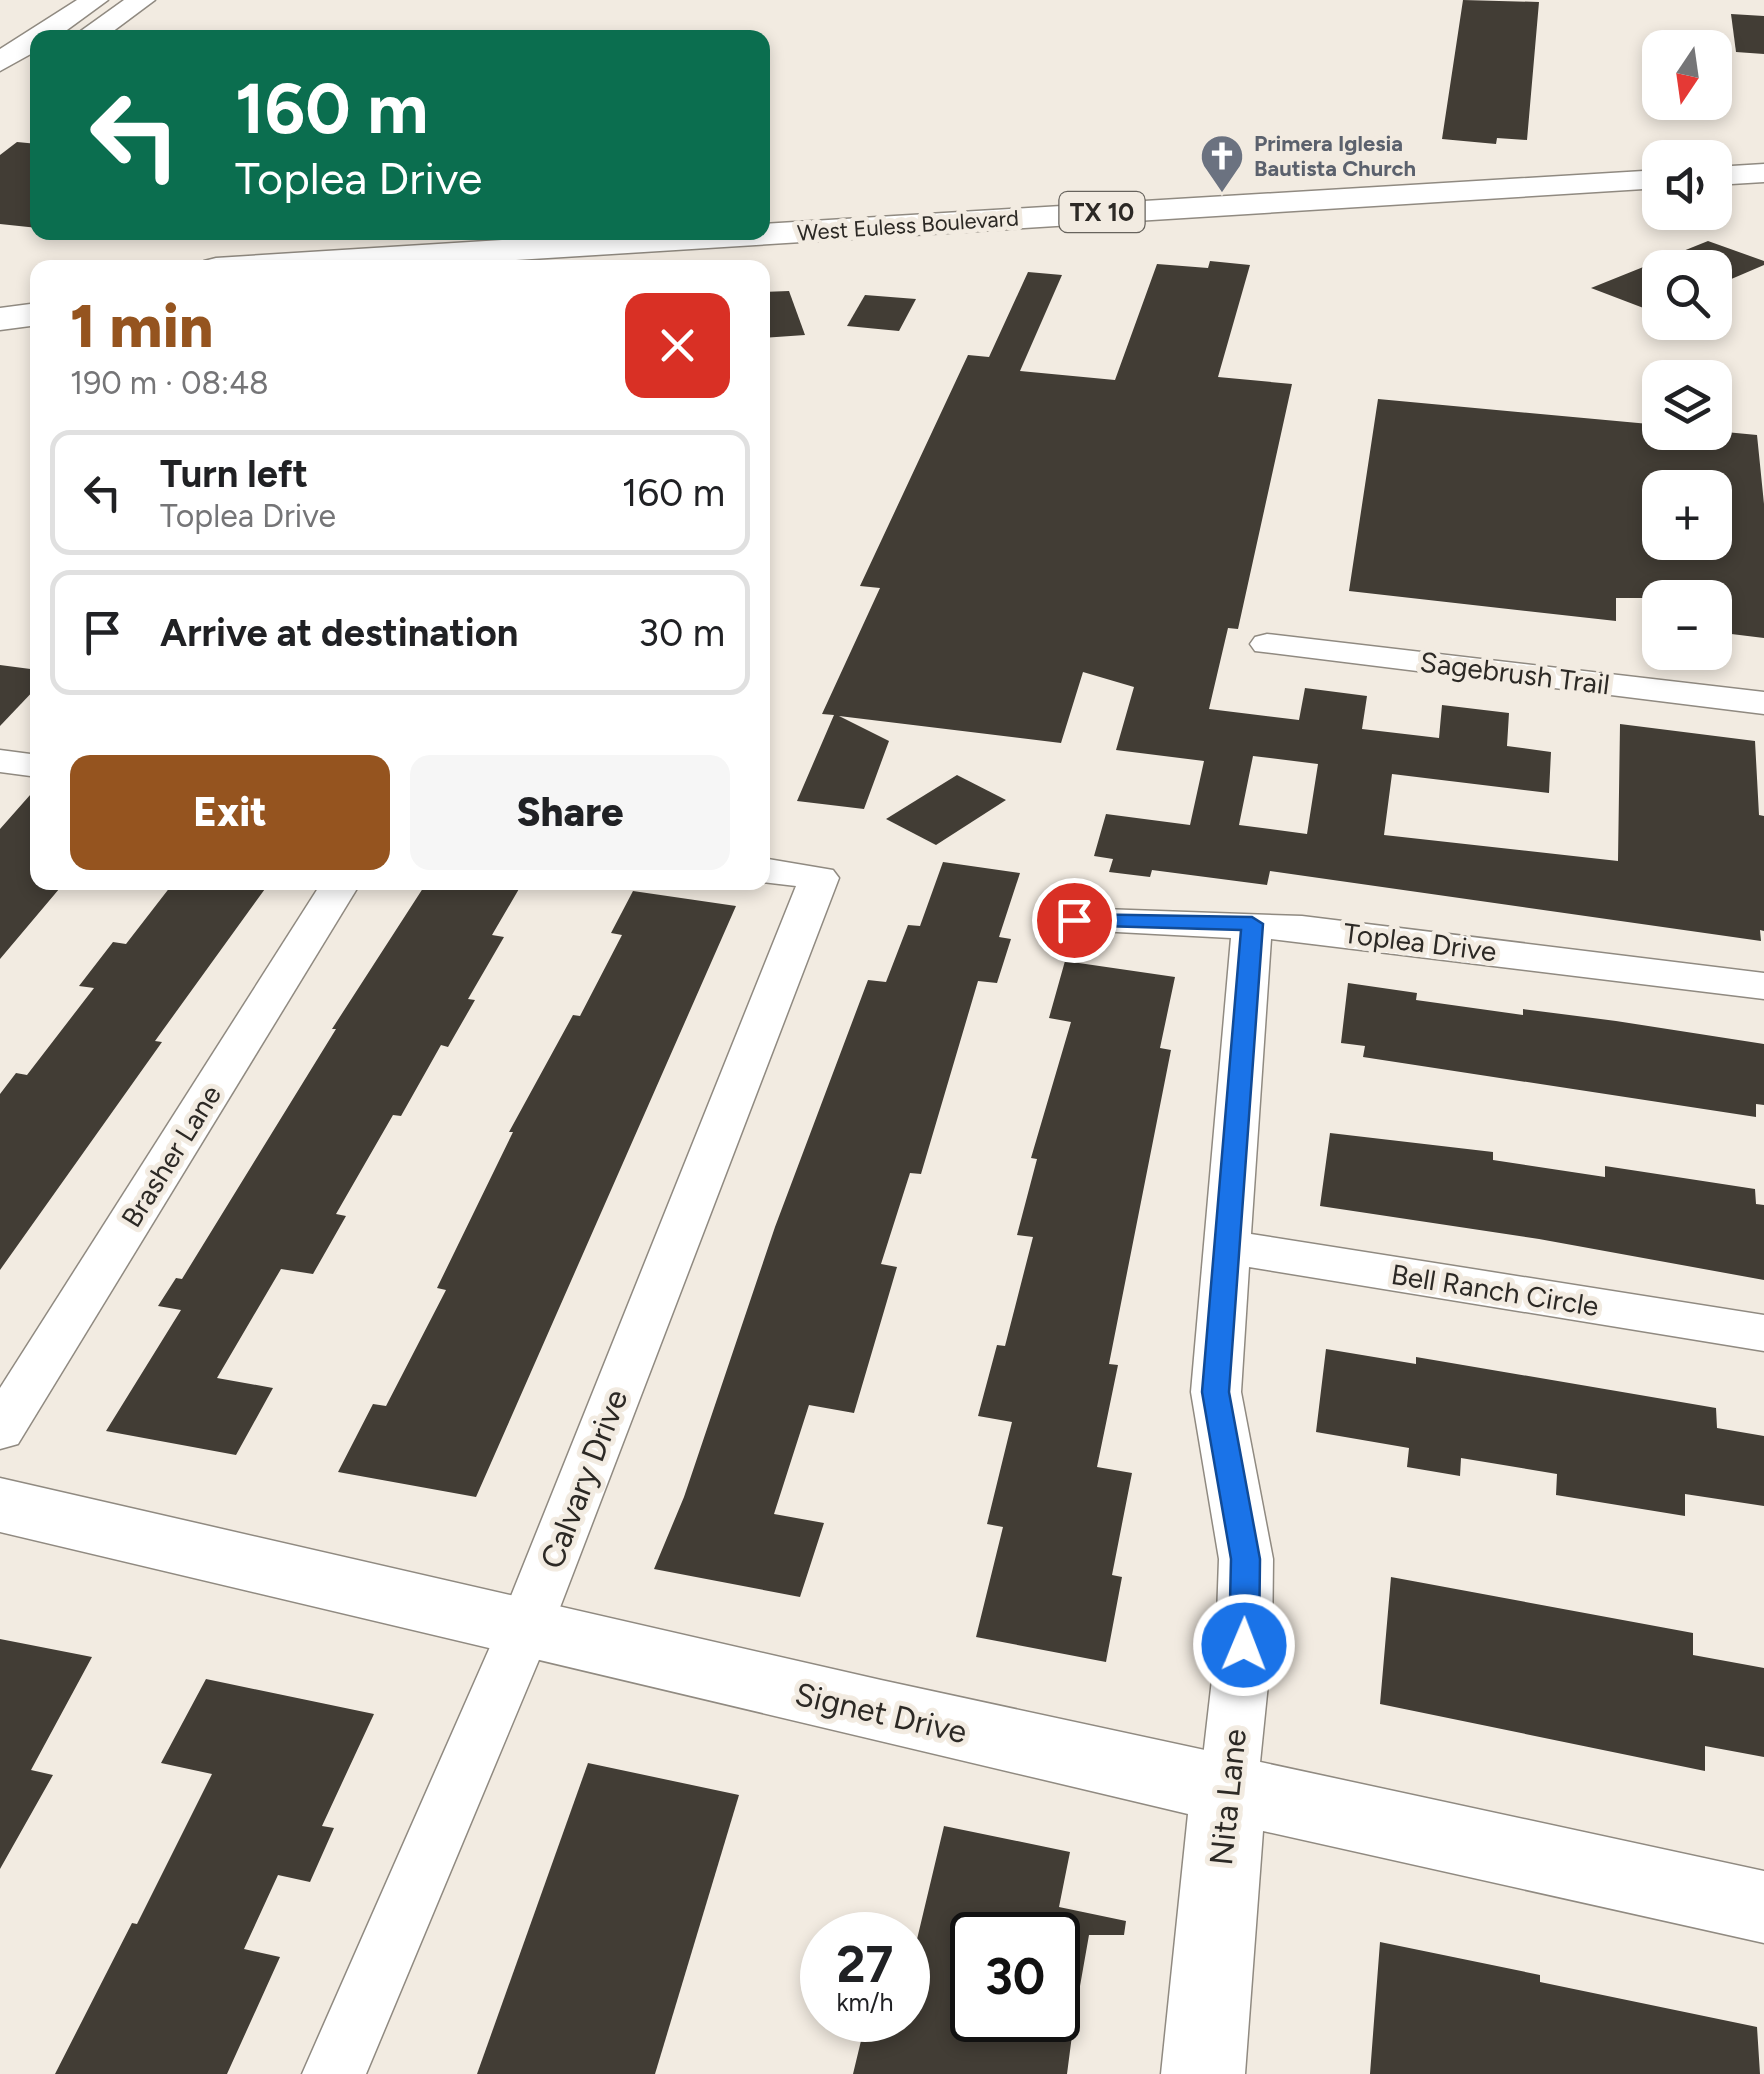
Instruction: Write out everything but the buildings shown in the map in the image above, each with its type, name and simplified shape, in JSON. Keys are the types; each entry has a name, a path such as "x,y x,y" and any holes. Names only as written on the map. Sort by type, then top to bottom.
{"main road":[{"path":"49,30 95,0"},
{"path":"97,30 142,0"},
{"path":"0,62 30,42"},
{"path":"0,94 30,74"},
{"path":"1732,175 1764,172"},
{"name":"West Euless Boulevard","path":"770,235 1642,180"},
{"path":"1732,192 1764,190"},
{"name":"West Euless Boulevard","path":"770,260 1642,197"},
{"name":"West Euless Boulevard","path":"374,260 685,240"},
{"path":"689,260 714,252 716,240"},
{"path":"0,318 30,315"},
{"name":"Signet Drive","path":"0,1505 524,1631 1228,1792 1764,1907"},
{"name":"Nita Lane","path":"1202,2074 1228,1792"}],"street":[{"name":"Sagebrush Trail","path":"1267,644 1764,703"},
{"path":"0,761 30,765"},
{"name":"Calvary Drive","path":"334,2074 524,1631 819,878 770,871"},
{"name":"Brasher Lane","path":"0,1430 337,890"},
{"name":"Toplea Drive","path":"1074,920 1252,924 1764,986"},
{"name":"Nita Lane","path":"1228,1792 1244,1645 1246,1559 1216,1392 1252,924"},
{"name":"Bell Ranch Circle","path":"1226,1247 1764,1333"}],"place":[{"name":"Primera Iglesia Bautista Church","path":"1222,194"}],"route":[{"path":"1074,920 1252,924 1216,1392 1246,1559 1244,1645"}]}
